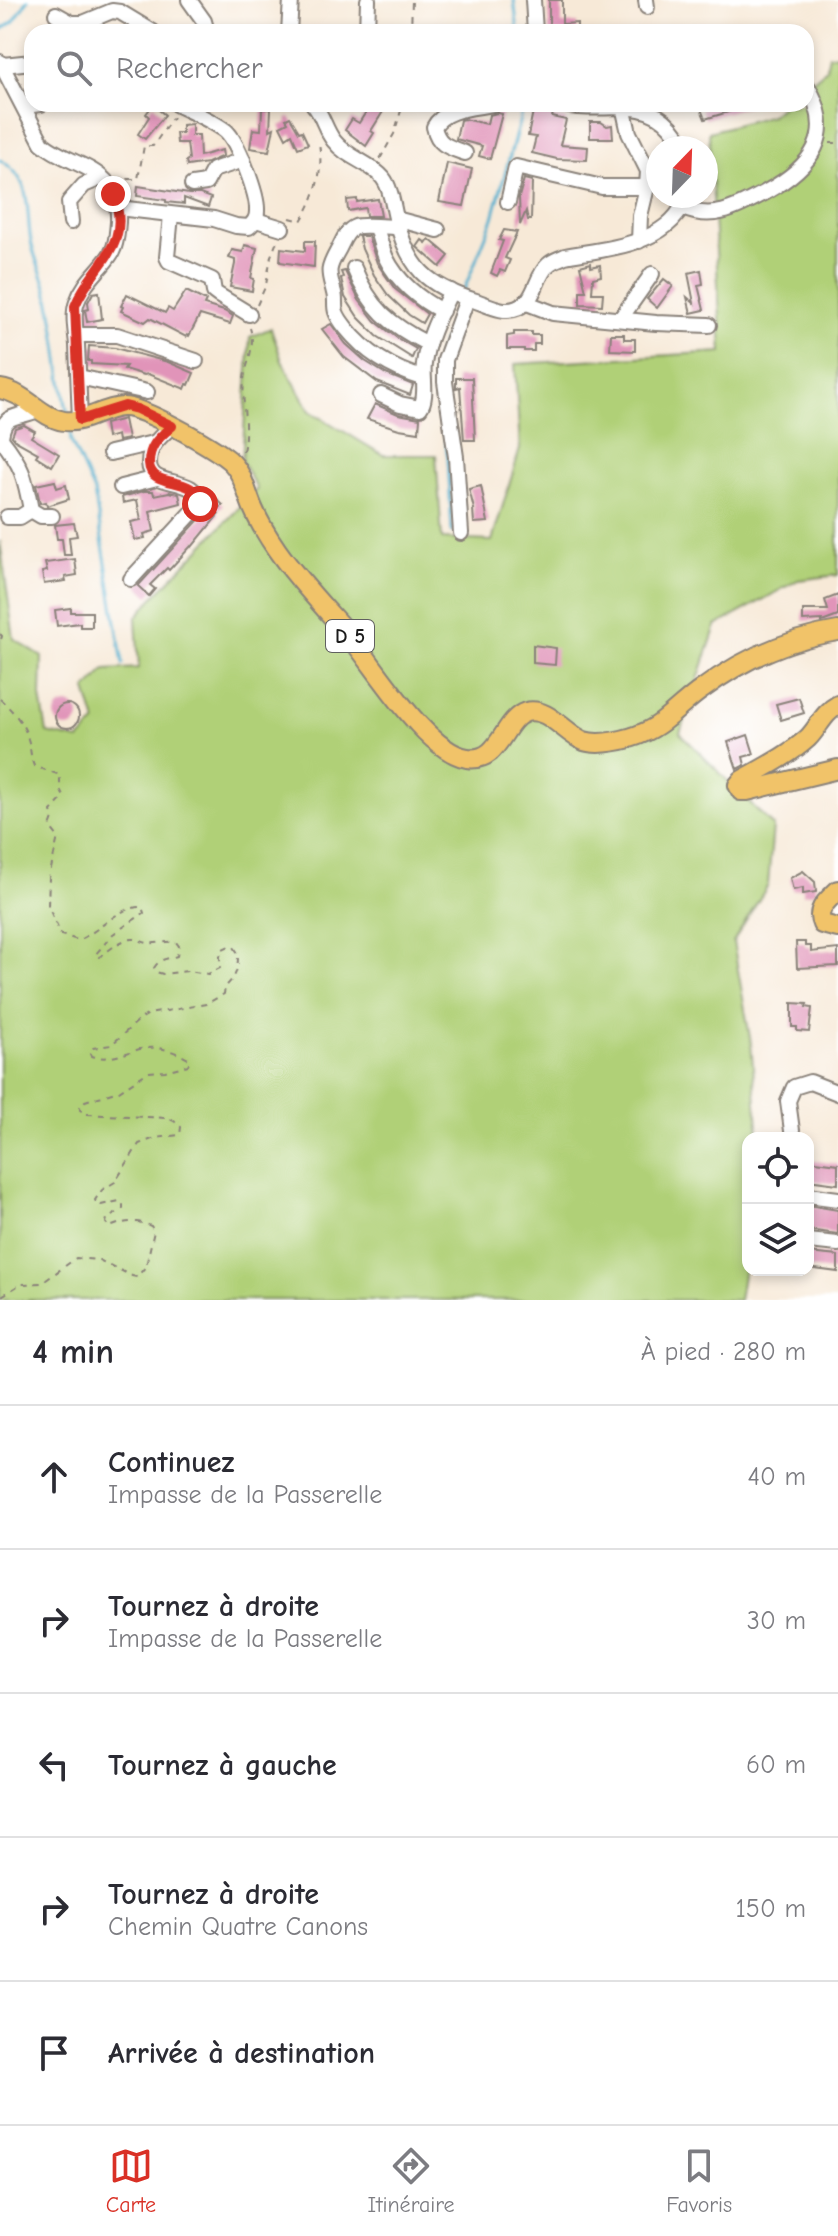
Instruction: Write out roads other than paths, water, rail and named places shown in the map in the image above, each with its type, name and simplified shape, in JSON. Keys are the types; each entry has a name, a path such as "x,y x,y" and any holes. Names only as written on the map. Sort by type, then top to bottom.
{"main road":[{"path":"0,389 24,397 52,418 68,422 125,406 172,426"},
{"name":"D 5","path":"172,426 227,458 237,468 254,512 277,550 312,595 349,635 418,724 445,748 468,758 482,757 490,752 518,717 531,712 547,716 572,735 600,744 642,734 732,669 786,644 838,631"},
{"path":"838,705 828,711 810,735 791,752 738,785 744,791 838,769"},
{"path":"838,890 819,911 818,917 822,924 838,928"}],"street":[{"path":"189,0 205,24"},
{"path":"290,24 291,0"},
{"path":"367,24 368,0"},
{"path":"533,0 534,24"},
{"path":"56,14 72,23 83,23 112,11 120,12 140,24"},
{"path":"94,24 98,16"},
{"path":"24,62 1,63 24,106"},
{"path":"691,208 697,214 708,215 735,208 793,176 806,165 823,136 824,124 814,96"},
{"path":"27,112 42,143 90,168 101,178 121,208 112,252 88,280 75,306 80,420"},
{"path":"121,208 214,219 236,226 249,227 256,220 258,209 235,142 225,130 191,112"},
{"path":"320,112 334,141 383,178 390,192 402,243 417,269 435,284 467,299 502,310 527,303 546,266 554,261 639,241 666,227 680,208"},
{"path":"458,112 438,118 434,127 436,137 443,146 465,153"},
{"path":"624,112 629,133 646,167"},
{"path":"650,112 667,123 678,136"},
{"path":"192,185 206,183 213,170 243,160"},
{"path":"508,202 516,167 602,187 646,187"},
{"path":"71,222 69,202 84,185 101,178"},
{"path":"639,241 640,216 646,191"},
{"path":"171,215 169,261 212,280 214,292 249,314"},
{"path":"256,220 285,222"},
{"path":"423,378 402,372 358,343 339,319 329,267 351,228 397,223 438,230"},
{"path":"376,227 386,260 404,283 425,303 442,311"},
{"path":"354,268 362,287 380,312 400,330 428,344"},
{"path":"621,318 652,274"},
{"path":"381,395 400,404 420,408 425,402 423,378 428,344 451,291"},
{"path":"461,533 445,360 467,299"},
{"path":"527,303 553,313 709,325"},
{"path":"77,335 117,335 196,361"},
{"path":"79,377 147,392"},
{"path":"39,409 5,421 1,439 17,459 26,479 31,510 41,516 52,516"},
{"path":"110,453 153,443 172,426"},
{"path":"131,579 200,504 194,490 157,478 150,470 153,443"},
{"path":"121,487 157,478"},
{"path":"7,517 20,517 31,510"},
{"path":"792,1132 788,1101 794,1087 810,1082 838,1093"},
{"path":"814,1196 838,1199"},
{"path":"814,1242 838,1244"}],"waterway":[{"path":"0,31 14,21 28,0"},
{"path":"514,0 517,24"},
{"path":"464,290 493,218 522,112"},
{"path":"0,160 18,176 26,196 31,241 51,309 68,415"},
{"path":"452,532 448,458 436,373 439,353 457,305"},
{"path":"70,428 71,441 94,492 123,664"}]}
